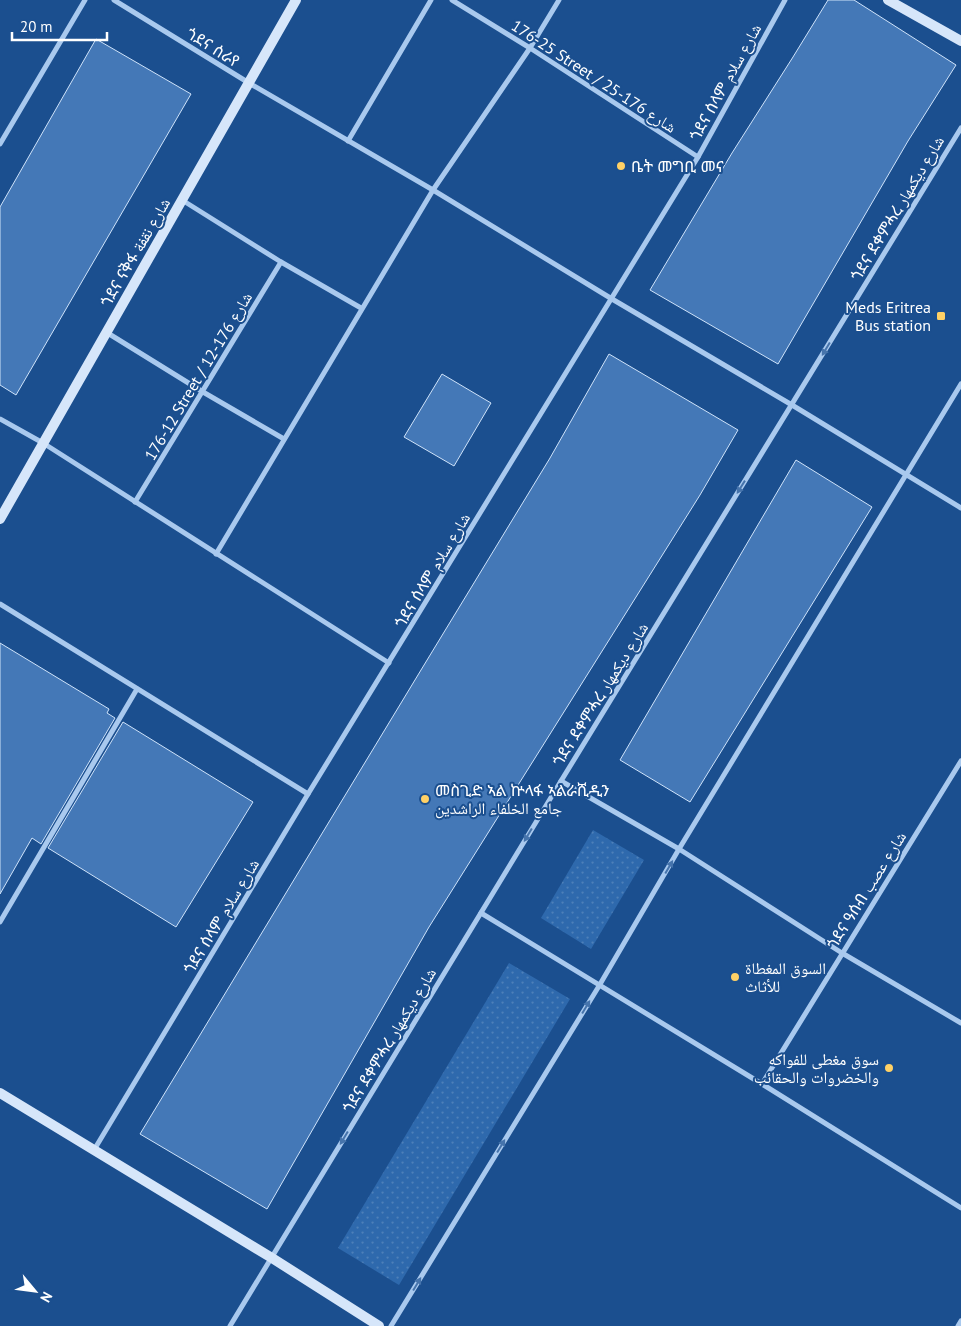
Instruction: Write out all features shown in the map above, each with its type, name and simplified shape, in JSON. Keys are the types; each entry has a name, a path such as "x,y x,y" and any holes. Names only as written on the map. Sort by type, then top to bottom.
{"main road":[{"name":"ጎደና ናቅፋ شارع نقفة","path":"0,519 296,0"},
{"path":"888,0 961,41"},
{"path":"0,1092 272,1258 379,1326"}],"street":[{"path":"0,144 85,0"},
{"name":"ጎደና ሰራየ","path":"114,0 249,83 433,190 961,508"},
{"path":"348,141 431,0"},
{"name":"176-25 Street / شارع 176-25","path":"452,0 530,48 698,157"},
{"path":"216,554 433,190 530,48 559,0"},
{"name":"ጎደና ሰላም شارع سلام","path":"94,1150 308,794 698,157 786,0"},
{"name":"ጎደና ደቀምሓረ شارع ديكمهار","path":"230,1326 560,781 961,128"},
{"path":"182,200 281,262 362,308"},
{"name":"176-12 Street / شارع 176-12","path":"135,502 281,262"},
{"path":"106,332 203,392 284,438"},
{"path":"391,1326 599,986 679,849 961,384"},
{"path":"0,419 43,443 389,663"},
{"path":"0,604 308,794"},
{"path":"0,922 137,689"},
{"name":"ጎደና ዓሰብ شارع عصب","path":"762,1084 961,761"},
{"path":"560,781 679,849 842,953 961,1023"},
{"path":"481,912 961,1208"},
{"path":"958,1326 961,1321"}],"shaded area":[{"path":"593,830 644,860 591,949 541,918"},
{"path":"509,963 570,999 399,1285 338,1248"}],"building":[{"path":"828,0 854,0 956,65 908,141 778,364 650,290 732,153"},
{"path":"96,39 191,94 16,395 0,385 0,207"},
{"path":"609,354 738,430 700,495 429,927 267,1209 140,1134 550,458"},
{"path":"442,374 491,403 454,466 404,437"},
{"path":"796,460 872,507 690,802 620,760"},
{"path":"0,643 109,709 107,713 115,718 41,844 32,838 0,894"},
{"path":"123,722 253,802 176,927 48,848"}],"place":[{"name":"ቤት መግቢ መና","path":"621,166"},
{"name":"Meds Eritrea Bus station","path":"941,316"},
{"name":"መስጊድ ኣል ኵላፋ ኣልራሺዲን جامع الخلفاء الراشدين","path":"425,799"},
{"name":"السوق المغطاة للأثاث","path":"735,977"},
{"name":"سوق مغطى للفواكه والخضروات والحقائب","path":"889,1068"}]}
